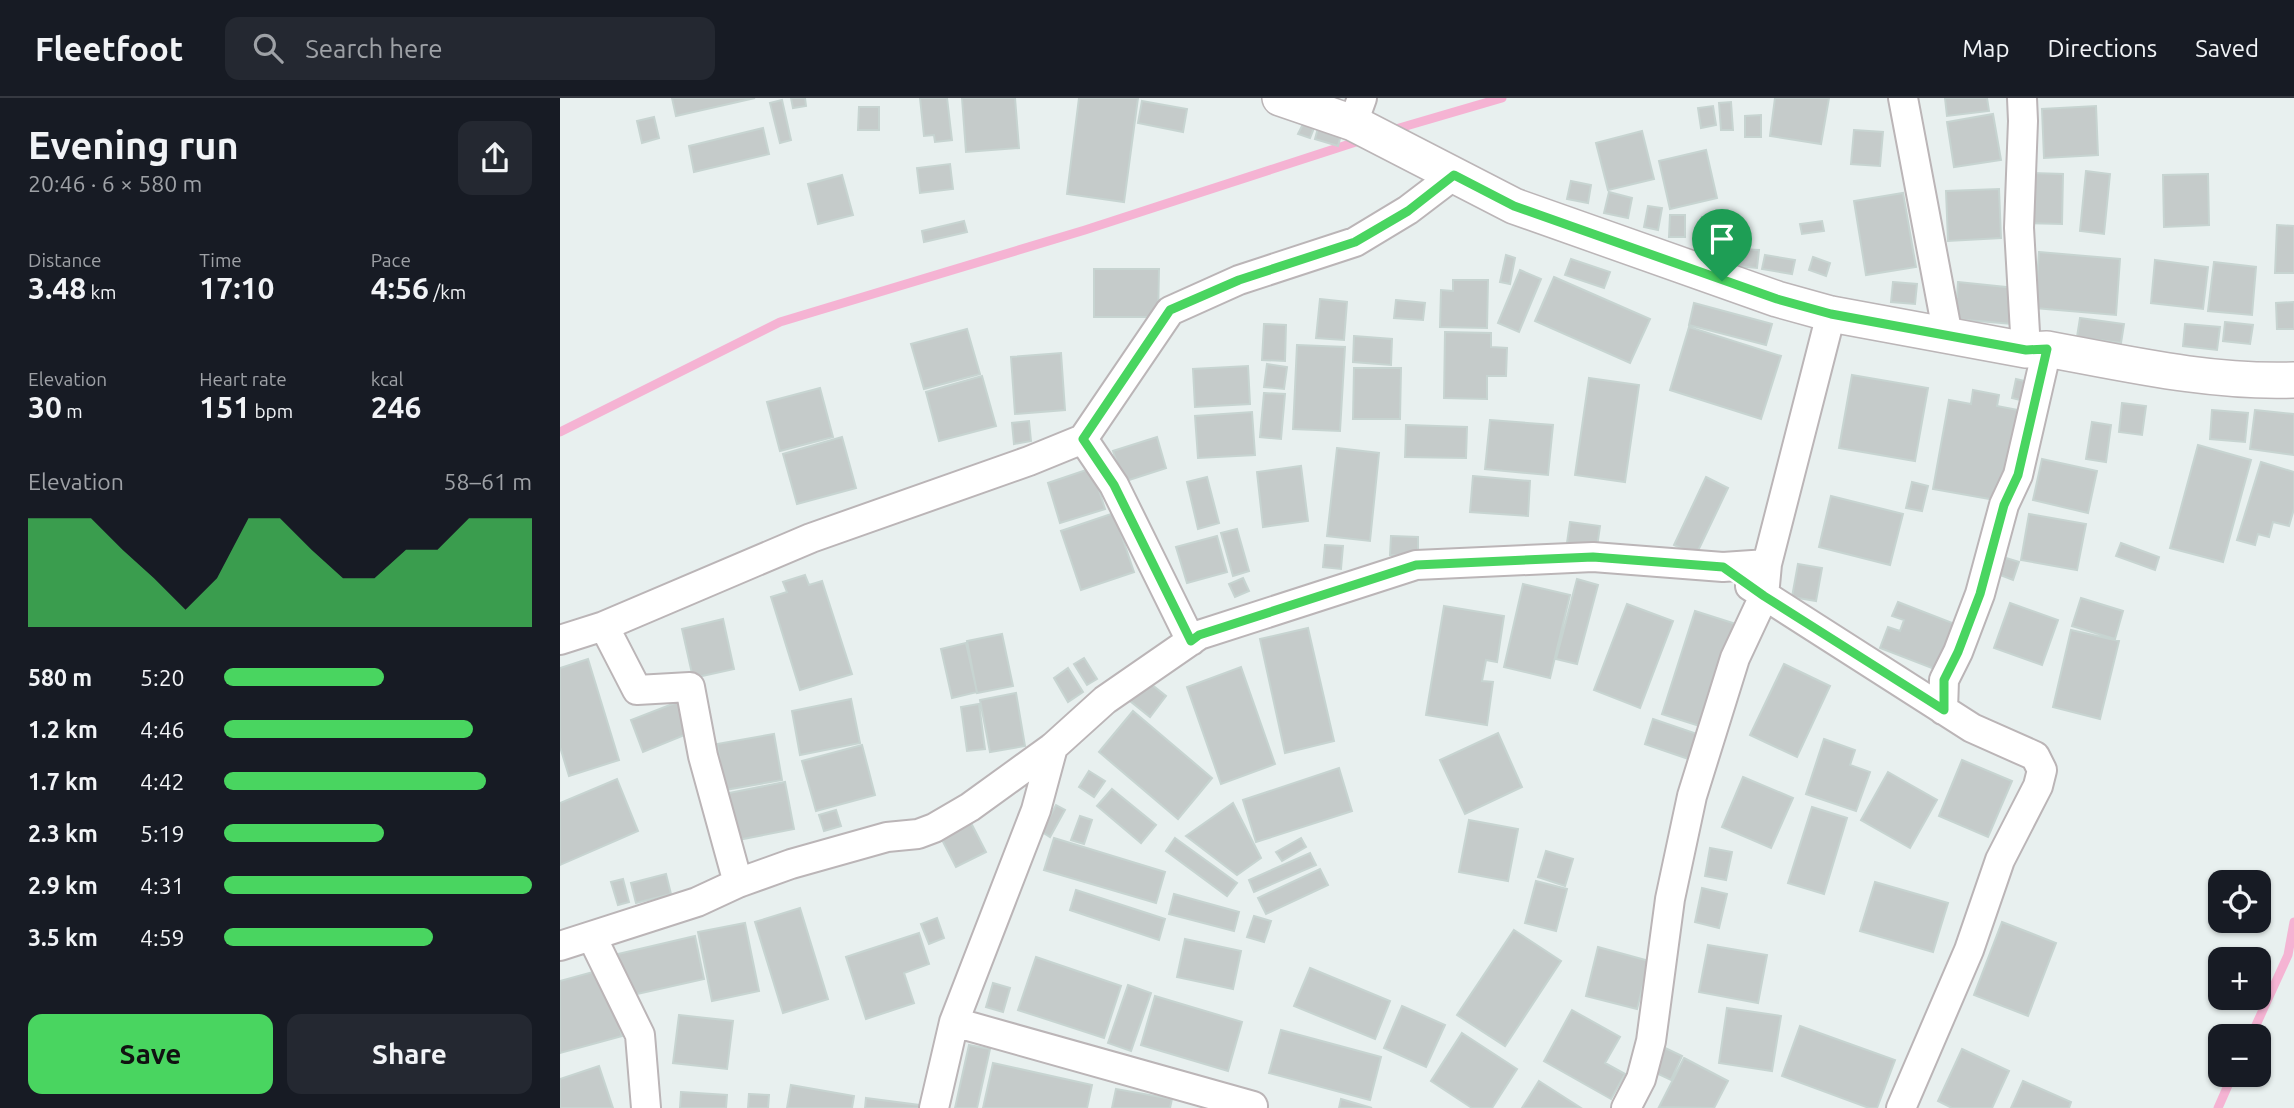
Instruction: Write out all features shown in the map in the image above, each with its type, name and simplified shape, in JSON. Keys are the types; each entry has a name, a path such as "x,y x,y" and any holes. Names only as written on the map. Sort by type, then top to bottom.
{"street":[{"path":"1280,98 1358,111 1454,175 1514,206 1777,299 1831,314 1948,336 2179,373 2264,381 2294,380"},
{"path":"1903,98 1948,336"},
{"path":"1944,710 1944,680 1958,652 1980,594 2004,505 2018,475 2037,350 2019,228 2022,98"},
{"path":"560,640 604,626 811,538 1029,461 1083,439 1170,310 1239,280 1355,242 1408,211 1454,175"},
{"path":"1626,1108 1641,1079 1651,1041 1670,899 1692,796 1735,658 1764,596 1767,564 1831,314"},
{"path":"1083,439 1114,485 1191,641"},
{"path":"560,946 697,902 738,883 791,864 887,837 918,834 934,828 970,807 1053,747 1105,701 1199,635 1416,565 1593,557 1723,567 1767,564"},
{"path":"1723,567 1972,728 2035,756 2042,770 2038,786 2000,860 1969,950 1901,1108"},
{"path":"604,626 637,691 690,687 704,756 738,883"},
{"path":"1909,688 1944,680"},
{"path":"934,1108 954,1022 1036,810 1053,747"},
{"path":"592,937 640,1035 646,1108"},
{"path":"954,1022 1253,1105"}],"building":[{"path":"672,98 755,98 676,116"},
{"path":"791,98 805,98 806,106 793,108"},
{"path":"920,98 947,98 952,140 935,142 934,135 924,136"},
{"path":"962,98 1015,98 1019,148 966,152"},
{"path":"1079,98 1138,98 1124,202 1067,194"},
{"path":"1775,98 1829,98 1821,144 1770,136"},
{"path":"1945,98 1987,98 1989,111 1947,116"},
{"path":"782,100 791,140 780,143 770,103"},
{"path":"1142,101 1187,109 1183,132 1138,123"},
{"path":"1731,102 1733,130 1721,130 1719,103"},
{"path":"1713,106 1716,125 1701,128 1698,108"},
{"path":"2096,106 2098,155 2044,158 2042,109"},
{"path":"859,107 879,107 879,130 858,130"},
{"path":"1993,114 2001,160 1954,167 1947,122"},
{"path":"1761,115 1761,137 1745,137 1745,116"},
{"path":"654,117 659,138 642,143 637,121"},
{"path":"1303,124 1314,128 1310,138 1298,134"},
{"path":"763,128 769,154 694,172 689,146"},
{"path":"1318,128 1341,135 1338,146 1315,139"},
{"path":"1854,130 1883,132 1880,166 1851,164"},
{"path":"1642,131 1654,179 1608,190 1596,143"},
{"path":"1706,150 1717,198 1670,209 1659,161"},
{"path":"950,164 953,189 920,193 917,168"},
{"path":"2086,171 2110,174 2104,234 2080,231"},
{"path":"2028,173 2063,174 2062,224 2026,223"},
{"path":"2208,174 2209,225 2164,227 2163,175"},
{"path":"842,175 853,215 818,224 808,184"},
{"path":"1571,181 1591,185 1588,203 1567,199"},
{"path":"1999,189 2001,238 1948,241 1946,191"},
{"path":"1609,192 1632,198 1628,218 1604,213"},
{"path":"1903,193 1916,267 1866,275 1854,201"},
{"path":"1648,206 1662,208 1658,230 1644,227"},
{"path":"1670,215 1685,215 1685,237 1669,237"},
{"path":"1702,217 1729,217 1728,256 1702,256"},
{"path":"964,221 967,232 924,242 922,231"},
{"path":"1822,221 1824,231 1802,234 1800,224"},
{"path":"2277,225 2294,226 2294,273 2275,273"},
{"path":"1739,249 1759,250 1757,268 1737,266"},
{"path":"2039,252 2120,259 2116,315 2035,308"},
{"path":"1506,255 1515,258 1510,284 1500,282"},
{"path":"1765,255 1795,260 1792,274 1762,269"},
{"path":"1813,257 1830,263 1826,276 1809,270"},
{"path":"1571,259 1610,272 1604,288 1565,275"},
{"path":"2155,260 2208,267 2203,309 2151,303"},
{"path":"2214,262 2256,267 2252,315 2208,311"},
{"path":"1094,269 1159,269 1158,317 1094,317"},
{"path":"1520,270 1541,279 1519,332 1498,323"},
{"path":"1554,277 1650,319 1630,363 1535,321"},
{"path":"1453,280 1488,280 1487,328 1440,327 1441,290 1453,291"},
{"path":"1893,282 1917,284 1915,304 1891,302"},
{"path":"1958,282 2015,288 2012,324 1955,319 1949,296 1957,297"},
{"path":"1320,299 1347,302 1344,340 1316,338"},
{"path":"1396,300 1425,303 1423,320 1394,318"},
{"path":"2294,302 2294,329 2277,329 2276,303"},
{"path":"1694,303 1772,324 1766,345 1689,325"},
{"path":"2080,318 2124,324 2121,343 2077,337"},
{"path":"2225,322 2253,325 2250,344 2223,341"},
{"path":"1264,324 1286,325 1285,361 1262,360"},
{"path":"2185,324 2220,327 2217,350 2183,346"},
{"path":"1689,327 1781,356 1761,419 1670,390"},
{"path":"967,329 980,374 924,389 911,344"},
{"path":"1445,332 1491,333 1491,347 1507,348 1506,376 1487,376 1487,399 1444,398"},
{"path":"1354,336 1392,339 1391,365 1353,362"},
{"path":"1297,345 1345,347 1340,431 1293,429"},
{"path":"1061,353 1065,410 1015,414 1011,357"},
{"path":"1267,364 1287,367 1284,389 1264,387"},
{"path":"1248,366 1250,404 1195,407 1193,369"},
{"path":"1354,368 1401,368 1400,419 1353,419"},
{"path":"1852,375 1928,388 1915,461 1839,448"},
{"path":"982,376 996,426 939,441 926,392"},
{"path":"1589,378 1639,385 1625,482 1575,475"},
{"path":"2016,379 2033,383 2029,402 2012,398"},
{"path":"820,388 833,437 780,451 767,402"},
{"path":"1973,390 1999,395 1997,406 2018,410 2001,501 1933,489 1949,400 1971,404"},
{"path":"1264,393 1285,394 1281,439 1260,437"},
{"path":"2122,403 2146,406 2142,435 2119,432"},
{"path":"2212,410 2248,413 2245,442 2210,439"},
{"path":"2255,410 2294,414 2294,455 2250,449"},
{"path":"1252,412 1255,455 1198,458 1195,416"},
{"path":"1490,420 1553,425 1548,475 1485,469"},
{"path":"1029,421 1031,441 1014,444 1012,423"},
{"path":"2092,422 2111,425 2106,462 2086,459"},
{"path":"1406,425 1467,427 1466,458 1405,457"},
{"path":"842,437 856,488 797,504 783,454"},
{"path":"1157,437 1166,468 1123,482 1113,451"},
{"path":"2198,445 2251,460 2223,562 2170,548"},
{"path":"1337,448 1379,453 1370,541 1327,536"},
{"path":"2042,459 2097,471 2088,513 2033,500"},
{"path":"2261,462 2294,472 2294,509 2289,526 2273,522 2269,537 2258,534 2255,545 2237,540"},
{"path":"1301,466 1308,521 1263,527 1257,472"},
{"path":"1092,468 1105,509 1060,523 1048,483"},
{"path":"1473,476 1530,481 1528,516 1470,512"},
{"path":"1207,477 1219,523 1198,529 1187,482"},
{"path":"1706,477 1728,488 1696,555 1674,545"},
{"path":"1912,482 1928,486 1922,511 1906,508"},
{"path":"1831,496 1903,514 1890,565 1819,547"},
{"path":"1114,513 1134,572 1081,590 1061,531"},
{"path":"2029,514 2086,524 2077,570 2021,560"},
{"path":"1570,522 1600,526 1597,547 1567,543"},
{"path":"1237,529 1249,571 1233,576 1221,533"},
{"path":"1217,536 1227,572 1187,583 1176,547"},
{"path":"1391,536 1418,537 1418,557 1390,555"},
{"path":"2121,543 2159,557 2155,570 2116,556"},
{"path":"1325,545 1343,546 1341,569 1323,567"},
{"path":"2006,558 2019,562 2013,580 2000,575"},
{"path":"1798,564 1822,568 1816,601 1792,597"},
{"path":"805,575 809,585 822,581 852,674 800,690 771,597 787,592 783,582"},
{"path":"1243,578 1249,591 1235,597 1229,584"},
{"path":"1577,579 1598,585 1577,664 1556,659"},
{"path":"1523,584 1570,595 1550,678 1504,667"},
{"path":"2081,598 2123,611 2115,639 2072,626"},
{"path":"1898,602 1955,624 1937,670 1880,648 1888,627 1900,631 1904,620 1892,616"},
{"path":"2010,603 2058,620 2042,665 1994,648"},
{"path":"1627,604 1673,621 1640,708 1594,690"},
{"path":"1444,606 1504,616 1497,662 1486,660 1482,681 1493,682 1487,725 1426,715"},
{"path":"1695,611 1742,626 1709,729 1662,714"},
{"path":"723,619 734,669 693,678 682,629"},
{"path":"1308,628 1334,741 1285,753 1260,639"},
{"path":"2071,630 2119,641 2100,719 2053,707"},
{"path":"1002,634 1013,686 977,693 967,641"},
{"path":"966,643 977,692 952,698 941,649"},
{"path":"1084,658 1097,679 1087,685 1074,664"},
{"path":"588,659 619,760 569,776 560,747 560,668"},
{"path":"1784,664 1830,686 1797,757 1750,735"},
{"path":"1241,667 1275,764 1221,784 1187,687"},
{"path":"1068,668 1083,692 1068,702 1054,678"},
{"path":"1146,680 1166,696 1150,717 1130,701"},
{"path":"1016,693 1025,746 990,752 980,700"},
{"path":"851,699 860,743 800,755 792,711"},
{"path":"680,701 692,732 643,752 631,720"},
{"path":"979,704 985,749 967,751 961,707"},
{"path":"1133,711 1212,778 1178,819 1099,752"},
{"path":"1653,719 1709,738 1700,763 1645,744"},
{"path":"1498,733 1522,787 1465,814 1440,760"},
{"path":"774,734 782,780 725,790 717,744"},
{"path":"1824,739 1855,750 1850,765 1870,772 1856,811 1806,794"},
{"path":"862,745 875,795 816,811 802,761"},
{"path":"1962,760 2012,781 1988,837 1939,816"},
{"path":"1339,768 1352,811 1256,842 1243,800"},
{"path":"1089,771 1105,781 1094,797 1079,787"},
{"path":"1888,772 1937,800 1910,848 1861,820"},
{"path":"1743,777 1793,798 1771,848 1722,827"},
{"path":"617,779 638,831 560,865 560,803"},
{"path":"785,782 794,829 738,840 729,793"},
{"path":"1112,789 1156,825 1141,843 1097,806"},
{"path":"1233,803 1261,858 1237,875 1186,836"},
{"path":"1056,805 1065,810 1050,837 1042,832"},
{"path":"1812,807 1847,818 1824,894 1788,883"},
{"path":"836,810 841,826 824,831 819,815"},
{"path":"1080,816 1092,820 1084,844 1071,840"},
{"path":"969,819 986,852 956,867 939,834"},
{"path":"1469,820 1518,829 1508,881 1459,872"},
{"path":"1054,838 1165,872 1156,903 1044,870"},
{"path":"1175,838 1237,883 1227,896 1166,851"},
{"path":"1301,838 1306,847 1282,861 1276,852"},
{"path":"1710,848 1732,852 1726,880 1705,876"},
{"path":"1546,851 1573,859 1565,886 1538,877"},
{"path":"1310,853 1316,865 1254,892 1249,880"},
{"path":"1320,869 1328,885 1266,914 1258,898"},
{"path":"666,874 671,894 636,903 631,883"},
{"path":"623,879 629,902 618,905 611,882"},
{"path":"1536,881 1567,889 1556,931 1525,923"},
{"path":"1875,882 1948,903 1933,952 1860,931"},
{"path":"1702,888 1727,894 1719,928 1695,922"},
{"path":"1076,890 1165,919 1159,940 1070,910"},
{"path":"1174,894 1239,912 1234,931 1169,914"},
{"path":"800,908 828,999 783,1013 755,922"},
{"path":"1254,916 1271,921 1264,942 1247,937"},
{"path":"937,918 944,938 929,944 921,924"},
{"path":"2002,922 2056,943 2028,1016 1974,995"},
{"path":"745,923 759,991 712,1001 698,932"},
{"path":"1514,930 1561,961 1505,1046 1457,1015"},
{"path":"919,933 929,964 904,973 914,1003 866,1019 846,957"},
{"path":"695,936 704,979 628,996 618,954"},
{"path":"1185,939 1241,951 1233,989 1177,977"},
{"path":"1708,945 1767,955 1758,1003 1699,992"},
{"path":"1598,947 1649,961 1637,1009 1586,996"},
{"path":"1036,957 1121,986 1104,1038 1018,1010"},
{"path":"1310,968 1390,1001 1375,1039 1294,1006"},
{"path":"604,969 622,1036 560,1053 560,981"},
{"path":"993,983 1010,988 1003,1012 986,1007"},
{"path":"1128,985 1151,993 1131,1051 1108,1043"},
{"path":"1155,996 1242,1022 1228,1071 1141,1045"},
{"path":"1402,1006 1445,1025 1426,1067 1384,1048"},
{"path":"1727,1008 1781,1016 1772,1071 1719,1063"},
{"path":"1572,1010 1620,1037 1605,1063 1625,1074 1611,1099 1544,1061"},
{"path":"679,1015 733,1021 727,1069 673,1063"},
{"path":"1800,1026 1895,1060 1877,1108 1869,1108 1782,1076"},
{"path":"1281,1030 1381,1057 1370,1100 1269,1073"},
{"path":"1462,1033 1517,1069 1492,1108 1472,1108 1431,1081"},
{"path":"969,1045 990,1049 977,1108 955,1108"},
{"path":"1663,1047 1682,1056 1671,1080 1652,1071"},
{"path":"1962,1049 2009,1071 1992,1108 1952,1108 1938,1101"},
{"path":"1684,1058 1728,1081 1714,1108 1659,1107"},
{"path":"993,1063 1092,1085 1087,1108 983,1108"},
{"path":"599,1066 613,1108 560,1108 560,1079"},
{"path":"1539,1081 1581,1108 1522,1108"},
{"path":"2023,1081 2071,1102 2069,1108 2011,1108"},
{"path":"791,1085 854,1096 852,1108 787,1108"},
{"path":"1116,1089 1172,1099 1170,1108 1112,1108"},
{"path":"681,1092 727,1095 726,1108 680,1108"},
{"path":"749,1094 769,1095 768,1108 748,1108"},
{"path":"866,1098 919,1105 919,1108 865,1108"},
{"path":"1341,1099 1372,1108 1339,1108"}],"waterway":[{"path":"1389,131 1502,98"},
{"path":"560,432 780,322 1085,230 1362,140"},
{"path":"2256,1024 2288,955 2294,922"},
{"path":"2218,1108 2227,1087"}],"route":[{"path":"1454,175 1514,206 1722,281 1831,314 2026,350 2047,349 2018,475 2004,505 1980,594 1958,652 1944,680 1944,710 1723,567 1593,557 1416,565 1199,635 1191,641 1114,485 1083,439 1170,310 1239,280 1355,242 1408,211 1454,175"}]}
